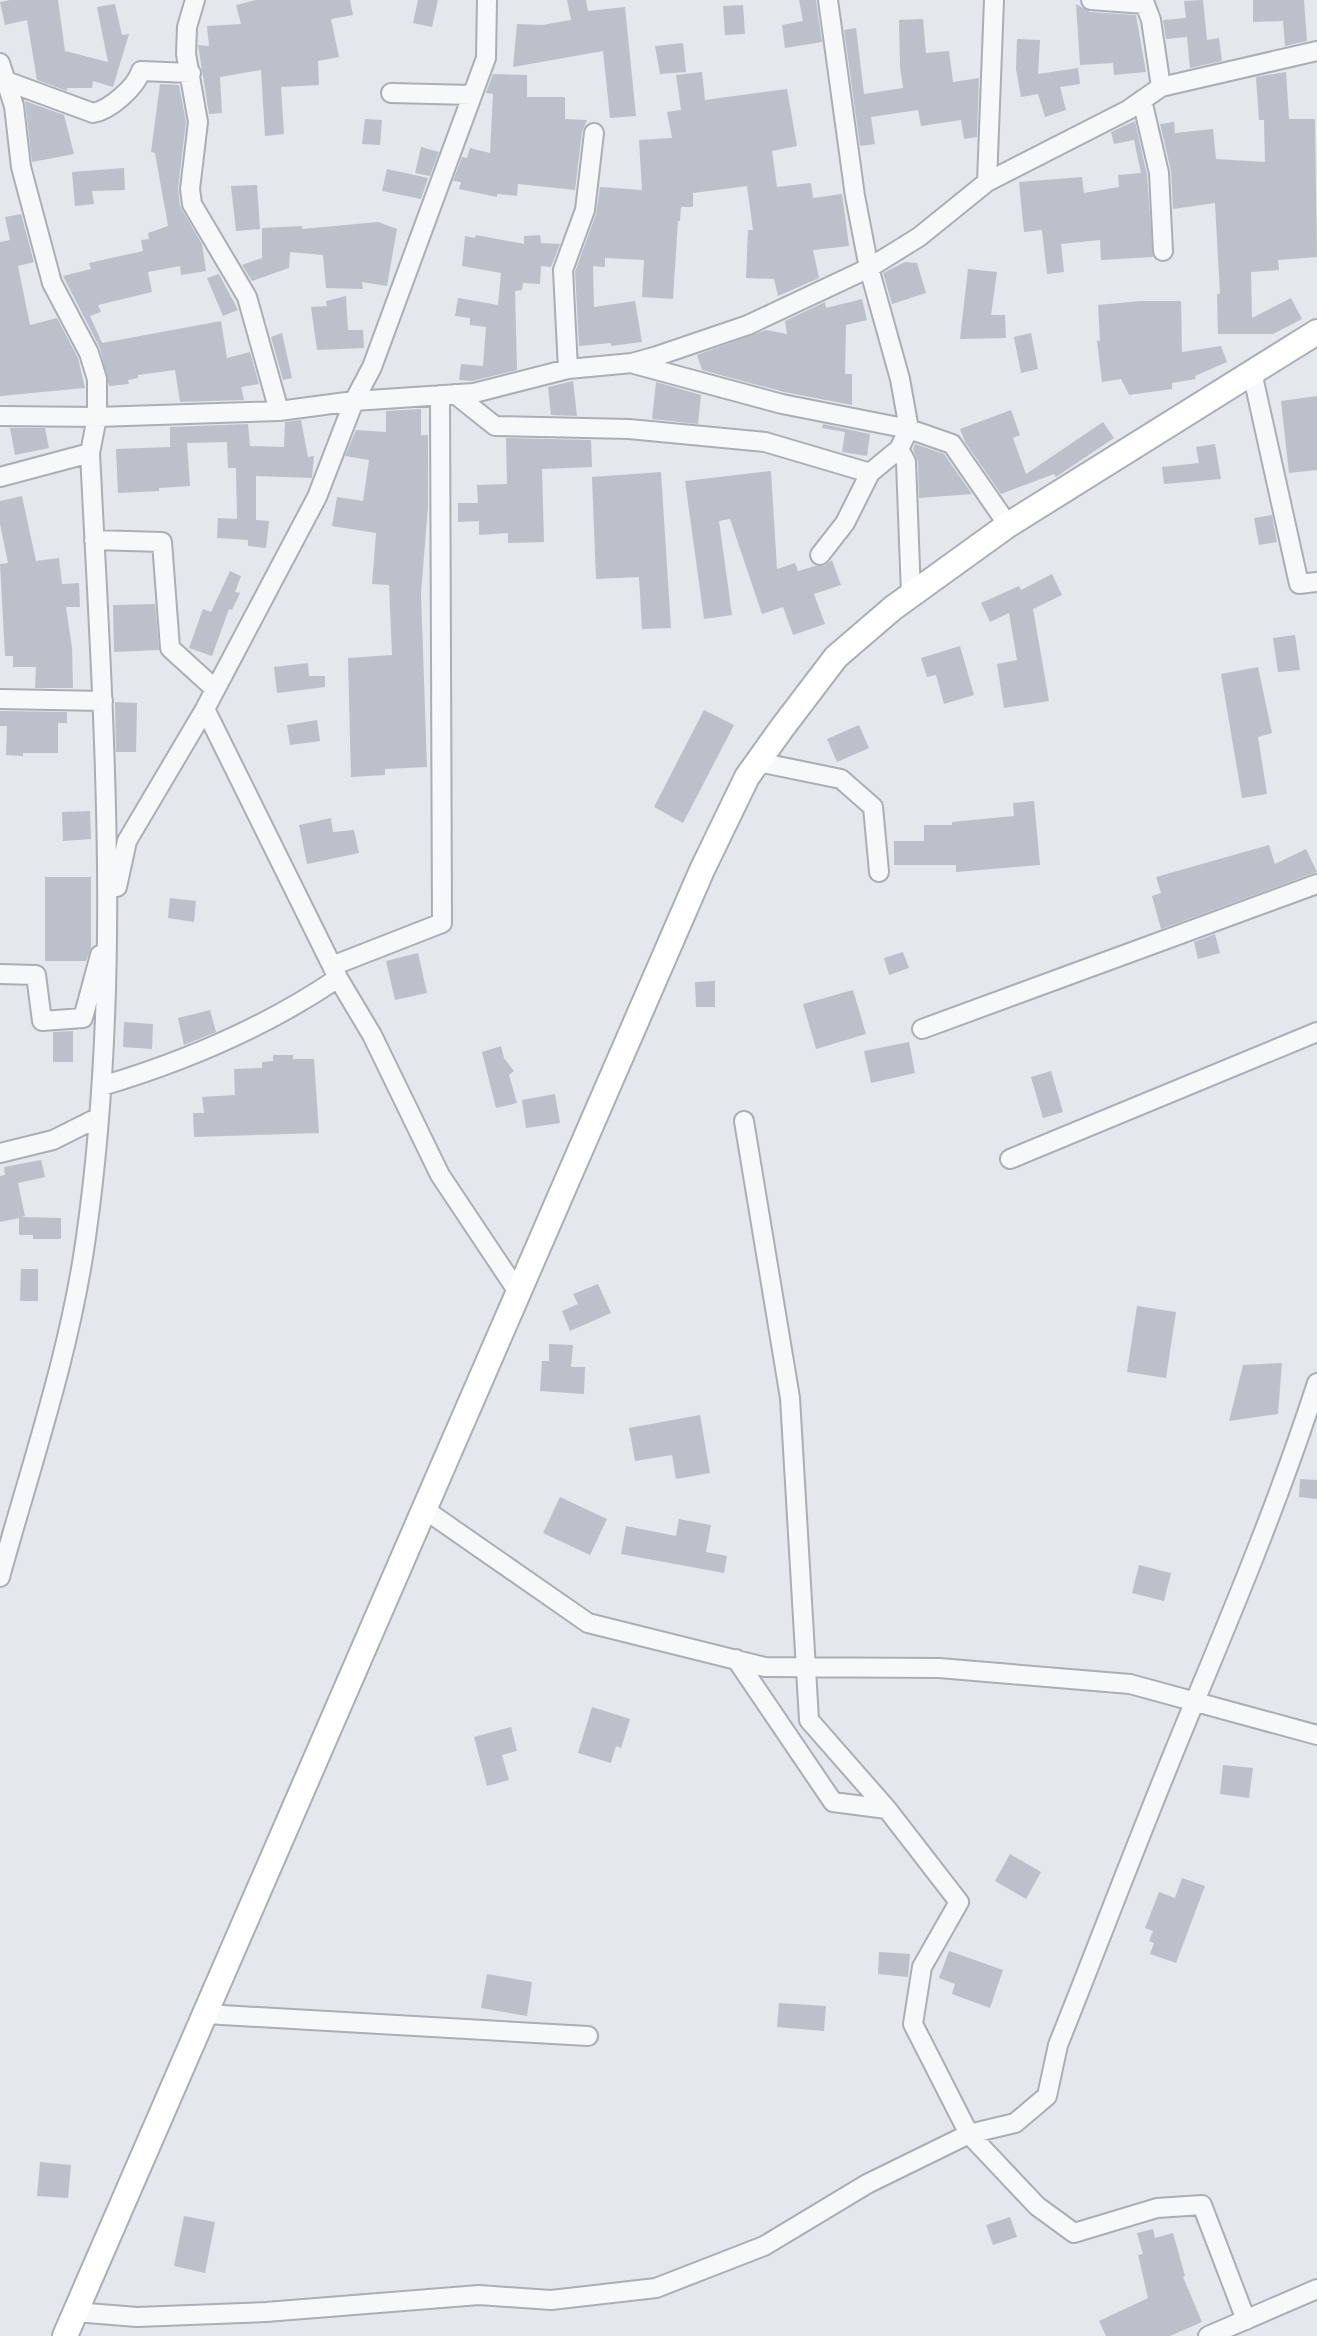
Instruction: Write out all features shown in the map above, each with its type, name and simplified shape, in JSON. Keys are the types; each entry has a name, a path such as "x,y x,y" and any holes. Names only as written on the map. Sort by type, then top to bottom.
{"street":[{"path":"195,0 187,27 186,54 198,122 190,189 192,204 247,297 279,411"},
{"path":"0,974 36,975 42,1021 83,1018 127,841 205,709 317,497 354,401 372,367 486,58 487,0"},
{"path":"820,555 845,523 870,473 899,449 909,429 900,379 869,268 855,196 828,0"},
{"path":"987,182 994,0"},
{"path":"1091,0 1141,3 1149,10 1161,87"},
{"path":"0,416 97,417 279,411 354,401 474,393 568,369 632,363 748,325 869,268 919,237 987,182 1114,118 1161,87 1317,51"},
{"path":"3,72 93,113 103,111 137,81 141,71 191,73"},
{"path":"0,1577 64,1347 86,1238 102,1086 109,854 90,453 97,417 97,379 89,353 52,283 21,167 14,106 3,72"},
{"path":"391,93 472,95"},
{"path":"1142,100 1159,173 1163,251"},
{"path":"568,369 563,270 585,210 594,133"},
{"path":"65,2336 702,870 747,777 836,657 911,594 1008,525 1317,332"},
{"path":"632,363 782,404 909,429 952,444 1008,525"},
{"path":"1252,372 1299,584 1317,582"},
{"path":"448,395 495,426 629,429 765,442 870,473"},
{"path":"102,1086 166,1067 235,1037 335,972 442,923 448,395"},
{"path":"899,449 906,462 911,594"},
{"path":"0,477 90,453"},
{"path":"94,540 162,542 170,648 215,689"},
{"path":"0,699 103,701"},
{"path":"205,709 440,1175 518,1292"},
{"path":"758,762 841,779 873,807 879,872"},
{"path":"922,1029 1317,884"},
{"path":"1010,1159 1317,1032"},
{"path":"0,1153 53,1140 99,1117"},
{"path":"744,1121 790,1398 809,1720 887,1809 959,1902 922,1967 913,2024 969,2134 1037,2206 1074,2233 1157,2208 1202,2205 1246,2320"},
{"path":"75,2312 137,2317 266,2312 479,2295 551,2300 656,2288 764,2246 867,2184 969,2134 1015,2123 1047,2096 1058,2045 1195,1701 1238,1602 1317,1383"},
{"path":"424,1509 588,1623 765,1667 939,1668 1130,1684 1317,1735"},
{"path":"736,1659 833,1802 887,1809"},
{"path":"205,2014 588,2036"},
{"path":"1208,2336 1317,2289"}],"building":[{"path":"58,0 65,51 108,62 97,7 115,4 122,35 129,34 113,87 93,81 92,88 67,88 67,91 37,80 27,20 5,25 0,2"},
{"path":"256,0 350,0 353,15 331,19 339,57 318,61 319,85 281,87 284,134 265,136 261,70 220,77 222,113 209,114 198,45 209,46 207,26 241,24 236,5"},
{"path":"418,0 438,0 432,27 413,23"},
{"path":"567,0 586,0 588,11 625,7 636,116 610,118 603,51 513,67 517,24 542,25 571,20"},
{"path":"799,0 816,0 822,42 785,48 782,25 803,21"},
{"path":"1203,0 1207,40 1219,38 1222,61 1190,68 1187,37 1166,39 1163,20 1186,18 1184,1"},
{"path":"1253,0 1304,0 1307,41 1285,46 1283,21 1253,22"},
{"path":"1076,4 1090,12 1136,15 1146,72 1114,75 1113,63 1080,65"},
{"path":"743,5 745,34 725,35 723,6"},
{"path":"923,19 926,53 949,51 953,82 979,78 977,137 964,139 961,120 921,126 918,110 871,117 875,144 860,146 844,30 856,28 864,94 903,88 899,20"},
{"path":"1017,39 1040,40 1038,74 1078,68 1080,84 1060,87 1066,110 1045,117 1038,94 1021,97 1016,69"},
{"path":"683,43 686,72 660,74 655,46"},
{"path":"702,72 705,100 787,89 797,146 772,151 777,187 811,183 813,198 842,194 849,246 813,250 819,278 778,296 774,279 746,278 748,230 753,230 747,186 693,193 693,207 681,207 678,221 673,299 642,297 644,260 605,258 605,267 593,266 594,307 635,301 642,342 579,346 575,272 596,214 600,187 642,190 639,140 672,138 667,112 681,110 676,75"},
{"path":"1286,72 1289,119 1315,119 1317,257 1278,260 1279,270 1251,272 1252,318 1291,298 1302,319 1273,334 1218,334 1217,294 1220,294 1215,203 1173,209 1171,171 1160,124 1174,122 1175,133 1213,129 1216,159 1265,162 1264,120 1259,120 1256,77"},
{"path":"493,74 527,75 527,97 565,97 565,119 587,120 582,132 575,190 518,184 517,196 497,194 497,197 459,189 461,182 453,181 462,157 467,158 470,148 490,153 493,94 486,93"},
{"path":"160,84 179,85 186,122 178,188 180,206 202,244 206,271 181,275 180,266 148,272 152,292 98,305 101,312 90,316 102,343 221,321 227,358 250,352 259,384 241,387 244,400 180,402 175,370 138,375 138,378 128,380 129,384 109,386 100,348 63,276 91,269 89,263 143,251 141,240 149,239 148,233 168,226 155,153 151,152"},
{"path":"25,101 64,115 74,154 32,162"},
{"path":"365,119 382,120 380,145 362,144"},
{"path":"1135,121 1147,175 1153,257 1101,260 1100,240 1061,244 1064,272 1047,274 1042,230 1024,232 1019,182 1082,177 1084,193 1119,187 1118,175 1141,173 1134,140 1114,144 1111,132"},
{"path":"421,147 439,152 430,176 415,173"},
{"path":"124,168 125,190 92,191 94,204 75,206 72,172"},
{"path":"387,169 428,178 421,199 382,191"},
{"path":"257,185 260,229 236,231 231,186"},
{"path":"21,214 34,262 18,266 30,325 57,318 78,358 85,388 0,396 0,242 10,240 5,217"},
{"path":"378,222 397,229 387,286 362,282 363,289 326,288 323,255 290,252 289,268 252,281 242,265 262,258 262,228 302,226 302,229"},
{"path":"476,235 524,244 524,236 540,235 541,243 560,244 551,267 541,266 540,284 523,283 522,290 515,291 517,370 472,381 459,380 461,364 483,366 486,327 470,325 470,318 455,316 458,298 498,305 501,273 462,266 465,236 475,238"},
{"path":"905,262 917,263 926,293 892,304 883,273"},
{"path":"968,269 997,272 991,315 1005,315 1006,338 960,339"},
{"path":"219,274 238,310 223,316 207,278"},
{"path":"346,296 348,330 363,330 364,348 317,350 311,307 327,306 326,301"},
{"path":"862,299 867,320 846,325 845,374 852,374 852,405 784,392 702,370 697,355 766,330 787,334 785,321 825,302 826,308"},
{"path":"1181,301 1182,352 1221,346 1227,362 1195,376 1196,379 1172,383 1172,389 1129,395 1121,379 1102,382 1097,341 1100,341 1098,305"},
{"path":"282,333 292,378 283,380 271,337"},
{"path":"1031,333 1038,369 1021,373 1014,337"},
{"path":"573,381 577,416 551,415 548,387"},
{"path":"656,382 701,395 698,424 652,419"},
{"path":"1317,396 1317,470 1289,473 1281,401"},
{"path":"421,409 421,435 428,435 428,507 421,593 427,767 385,769 385,775 351,777 348,658 392,655 389,585 372,584 376,533 332,526 337,497 363,501 369,460 345,456 356,430 386,432 386,411"},
{"path":"1011,410 1020,435 1013,438 1026,474 1103,422 1114,438 1056,477 1054,474 1001,494 965,442 960,429"},
{"path":"301,420 308,457 314,456 312,478 256,476 256,520 269,521 266,548 248,546 248,540 217,538 218,518 237,519 236,468 228,468 227,442 187,443 190,486 118,493 116,449 170,447 170,427 248,424 250,446 284,447 285,422"},
{"path":"823,424 870,434 867,456 842,452 845,432 822,428"},
{"path":"10,428 45,428 49,448 15,455"},
{"path":"506,438 591,440 592,467 542,469 544,542 508,543 508,533 479,535 479,521 458,522 458,503 478,503 477,485 507,484"},
{"path":"915,444 944,454 972,494 919,498"},
{"path":"1215,444 1221,479 1164,484 1162,467 1199,463 1196,447"},
{"path":"771,471 777,569 795,563 798,571 824,566 832,560 841,585 814,594 825,624 793,635 783,607 762,614 730,519 719,521 732,615 704,619 685,481"},
{"path":"661,472 671,628 642,629 639,577 596,579 592,477"},
{"path":"22,496 36,561 59,558 62,584 79,583 80,607 66,607 72,648 73,688 35,688 36,667 13,667 13,656 5,656 0,564 8,563 0,524 0,501"},
{"path":"1272,515 1277,542 1259,545 1254,518"},
{"path":"230,571 241,576 235,592 240,593 232,610 229,609 212,656 189,648 203,609 211,612"},
{"path":"1052,574 1062,595 1033,609 1049,701 1004,708 997,664 1017,660 1009,613 990,622 981,603 1019,586 1021,590"},
{"path":"155,604 159,650 114,652 113,605"},
{"path":"1295,635 1300,670 1278,672 1273,638"},
{"path":"960,646 974,695 944,704 936,675 927,677 921,658"},
{"path":"308,663 309,676 325,676 325,687 277,693 274,667"},
{"path":"1258,667 1272,733 1258,737 1267,794 1242,798 1221,674"},
{"path":"115,702 137,703 136,752 116,752"},
{"path":"704,710 734,725 683,823 654,807"},
{"path":"0,711 67,712 67,723 58,723 58,753 6,755 7,726 0,726"},
{"path":"317,720 320,741 290,745 287,725"},
{"path":"859,725 869,748 837,762 827,739"},
{"path":"1034,801 1040,865 956,872 956,865 894,865 894,841 924,841 924,825 952,825 952,822 1014,816 1013,803"},
{"path":"90,811 91,839 63,841 62,812"},
{"path":"331,818 333,832 354,830 359,853 307,864 299,825"},
{"path":"1269,845 1275,864 1306,849 1317,872 1161,929 1152,896 1161,893 1156,877"},
{"path":"45,877 91,877 91,948 86,961 45,961"},
{"path":"170,898 196,901 194,922 168,918"},
{"path":"1215,934 1220,953 1198,959 1194,942"},
{"path":"903,952 909,968 889,975 884,958"},
{"path":"418,953 427,993 395,1000 386,961"},
{"path":"715,981 715,1007 696,1007 695,982"},
{"path":"853,990 866,1034 816,1049 803,1004"},
{"path":"210,1010 216,1032 184,1045 178,1018"},
{"path":"124,1022 153,1024 152,1049 123,1047"},
{"path":"73,1031 73,1062 53,1062 53,1032"},
{"path":"909,1042 915,1073 871,1083 864,1051"},
{"path":"501,1046 504,1058 514,1071 509,1075 517,1103 496,1108 482,1052"},
{"path":"273,1055 314,1059 319,1133 194,1137 193,1113 204,1113 202,1097 235,1095 234,1069 262,1068 262,1062 273,1061"},
{"path":"1051,1071 1063,1112 1043,1118 1031,1077"},
{"path":"555,1094 560,1123 526,1128 522,1100"},
{"path":"41,1160 45,1177 18,1183 25,1216 21,1217 61,1218 61,1239 33,1239 33,1235 19,1235 19,1218 0,1222 0,1176 5,1175 4,1167"},
{"path":"21,1269 38,1269 38,1301 20,1301"},
{"path":"598,1284 611,1313 570,1331 562,1311 578,1304 573,1294"},
{"path":"1137,1306 1176,1312 1166,1378 1127,1372"},
{"path":"549,1344 573,1345 571,1367 585,1367 584,1394 540,1391 542,1361 549,1361"},
{"path":"1282,1363 1278,1414 1229,1421 1243,1365"},
{"path":"700,1415 710,1473 676,1479 672,1455 635,1461 629,1428"},
{"path":"1300,1479 1317,1480 1317,1499 1299,1497"},
{"path":"560,1497 607,1519 590,1555 543,1533"},
{"path":"679,1519 711,1525 706,1552 727,1556 724,1573 621,1554 626,1526 676,1536"},
{"path":"1139,1565 1171,1573 1164,1601 1132,1593"},
{"path":"592,1707 630,1719 621,1748 616,1746 611,1763 578,1753"},
{"path":"511,1727 517,1751 502,1755 509,1780 487,1786 474,1737"},
{"path":"1223,1765 1253,1768 1249,1798 1220,1794"},
{"path":"1010,1854 1041,1872 1026,1899 995,1881"},
{"path":"1182,1878 1205,1886 1176,1963 1150,1954 1154,1943 1149,1941 1153,1931 1145,1928 1159,1892 1175,1898"},
{"path":"949,1951 1003,1970 990,2008 952,1994 955,1984 939,1978"},
{"path":"879,1952 910,1954 908,1977 878,1974"},
{"path":"487,1974 532,1982 527,2016 481,2008"},
{"path":"779,2003 826,2006 824,2031 777,2027"},
{"path":"40,2162 71,2165 68,2198 37,2196"},
{"path":"184,2216 215,2222 205,2273 174,2266"},
{"path":"1010,2217 1017,2237 993,2245 986,2225"},
{"path":"1153,2229 1155,2238 1173,2233 1183,2277 1202,2322 1170,2336 1106,2336 1099,2321 1148,2298 1138,2255 1143,2254 1137,2233"}]}
